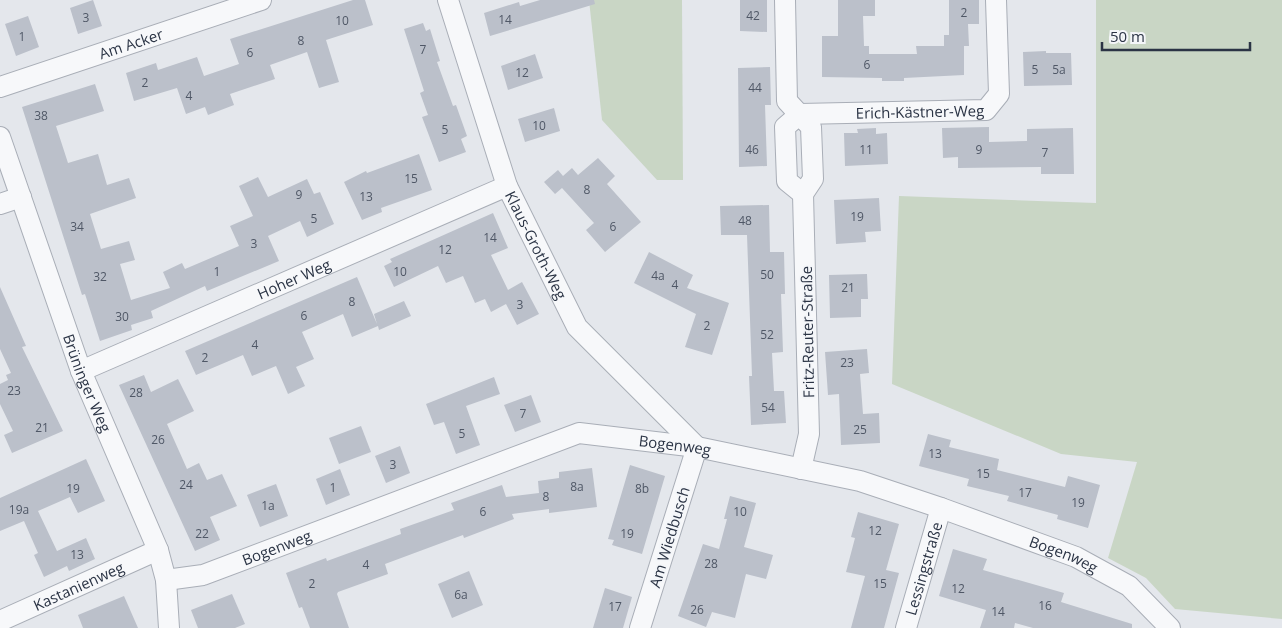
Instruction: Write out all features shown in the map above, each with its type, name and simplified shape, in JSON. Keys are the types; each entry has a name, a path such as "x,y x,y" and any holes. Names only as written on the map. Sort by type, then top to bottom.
{"street":[{"name":"Am Acker","path":"0,87 261,0"},
{"name":"Klaus-Groth-Weg","path":"448,0 507,186 577,327 697,447"},
{"path":"785,0 787,101 800,114"},
{"name":"Erich-Kästner-Weg","path":"800,114 986,110 999,94 996,0"},
{"name":"Fritz-Reuter-Straße","path":"800,114 785,127 787,181 803,194 809,434 801,469"},
{"name":"Brüninger Weg","path":"0,137 81,371 158,550 166,580 169,628"},
{"name":"Hoher Weg","path":"81,371 507,186"},
{"path":"0,204 21,197"},
{"name":"Bogenweg","path":"166,580 203,575 579,433 697,447 860,481 1076,557 1129,586 1170,628"},
{"name":"Am Wiedbusch","path":"640,628 697,447"},
{"name":"Lessingstraße","path":"906,628 940,508"},
{"name":"Kastanienweg","path":"0,620 158,550"}],"green space":[{"path":"589,0 682,0 683,180 657,180 602,120"},
{"path":"1096,0 1282,0 1282,619 1175,609 1146,578 1108,558 1137,462 1061,454 892,384 899,196 1096,203"}],"building":[{"path":"93,0 102,26 78,34 70,8"},
{"path":"353,0 365,0 373,25 326,40 339,82 319,88 307,52 270,65 275,79 230,94 234,105 208,115 205,107 186,114 177,88 134,101 126,73 156,63 158,70 197,57 204,76 239,64 230,39"},
{"path":"540,0 594,0 595,4 490,36 484,13 519,2 520,6"},
{"path":"740,0 767,0 767,32 740,31"},
{"path":"838,0 875,0 875,16 863,16 864,46 869,46 869,54 917,54 916,46 944,46 944,35 949,35 949,0 979,0 979,24 968,24 969,46 964,46 964,75 904,78 904,81 882,81 882,78 822,77 822,36 838,36"},
{"path":"28,16 39,47 16,56 5,24"},
{"path":"423,23 426,31 430,29 440,61 437,62 453,106 456,105 467,136 461,139 466,152 439,162 422,117 428,115 420,93 424,91 404,29"},
{"path":"1046,51 1046,53 1071,53 1072,85 1024,86 1023,52"},
{"path":"535,54 543,78 508,90 501,66"},
{"path":"770,67 771,105 765,105 767,166 739,167 738,68"},
{"path":"95,84 104,111 56,126 68,163 98,154 107,185 129,178 136,198 90,214 101,249 129,241 135,260 120,264 131,300 170,288 163,272 182,263 185,269 239,246 230,226 253,216 239,186 258,177 268,197 307,179 314,194 320,192 334,224 307,237 300,221 268,236 279,261 207,291 205,286 151,311 153,318 131,325 132,330 100,341 85,294 82,295 22,107"},
{"path":"554,108 560,131 525,142 518,119"},
{"path":"989,127 989,142 1027,141 1027,129 1073,128 1074,174 1041,174 1041,167 958,168 958,157 943,158 942,128"},
{"path":"876,128 876,134 887,133 888,164 845,166 844,133 858,133 857,129"},
{"path":"419,154 432,190 381,208 382,212 362,220 344,182 366,171 367,173"},
{"path":"598,158 615,176 607,184 641,222 605,252 586,230 594,223 562,188 555,194 544,182 558,170 563,176 572,168 578,175"},
{"path":"879,198 881,231 865,232 866,242 836,244 834,200"},
{"path":"769,205 770,252 784,252 785,294 781,294 783,352 772,353 774,391 784,391 786,423 751,425 749,376 752,376 747,235 721,235 720,206"},
{"path":"493,213 508,248 491,255 508,290 522,282 539,314 517,325 506,304 491,312 485,299 475,303 463,276 446,283 438,266 394,287 384,266 392,262 390,259"},
{"path":"649,252 693,275 687,288 729,303 712,355 685,347 696,314 634,283"},
{"path":"867,274 868,299 861,299 861,317 830,318 829,275"},
{"path":"357,277 377,324 374,314 404,301 411,316 379,330 378,326 352,337 343,314 302,332 314,359 296,367 305,386 288,394 276,366 252,376 243,355 196,375 185,351"},
{"path":"0,287 26,346 22,347 63,431 12,453 4,435 13,431 0,404 0,384 8,380 6,375 11,373 0,349"},
{"path":"867,349 869,373 860,374 863,414 879,413 880,443 841,445 839,394 828,395 825,352"},
{"path":"144,375 151,392 178,379 194,411 167,424 187,469 199,463 207,480 222,474 237,506 210,517 220,540 195,551 119,385"},
{"path":"494,377 500,394 466,406 480,445 456,454 444,422 434,425 426,404"},
{"path":"531,395 541,422 515,432 504,405"},
{"path":"361,426 371,452 339,464 329,438"},
{"path":"928,434 951,440 949,447 999,459 997,470 1065,487 1068,476 1100,485 1088,528 1057,519 1058,515 1007,501 1009,496 967,486 969,479 919,466"},
{"path":"400,446 410,473 386,483 375,456"},
{"path":"86,459 105,501 78,513 70,497 38,511 57,551 86,538 95,559 69,571 67,566 44,577 34,555 38,553 24,521 0,531 0,498"},
{"path":"630,465 665,476 642,554 612,545 614,540 608,539"},
{"path":"592,468 597,507 549,513 549,509 512,514 514,519 464,538 463,535 385,564 388,574 338,592 337,594 349,628 310,628 302,607 299,608 286,573 326,558 327,561 401,534 400,529 454,510 451,503 502,485 506,497 539,493 538,481 559,478 559,472"},
{"path":"340,469 350,495 326,505 316,479"},
{"path":"276,484 288,516 260,527 247,495"},
{"path":"730,496 756,503 744,547 773,555 766,579 746,574 735,618 712,612 706,627 678,616 703,544 719,549 727,519 724,519"},
{"path":"858,512 899,524 886,570 899,573 884,628 851,628 865,576 846,572 855,538 851,537"},
{"path":"953,549 987,559 983,570 1064,593 1061,602 1132,624 1132,628 1033,628 1015,623 1014,628 980,628 986,610 939,596"},
{"path":"469,571 483,605 452,618 438,584"},
{"path":"605,588 632,597 623,628 593,628"},
{"path":"232,594 245,624 235,628 198,628 191,610"},
{"path":"124,596 138,628 83,628 78,615"}]}
